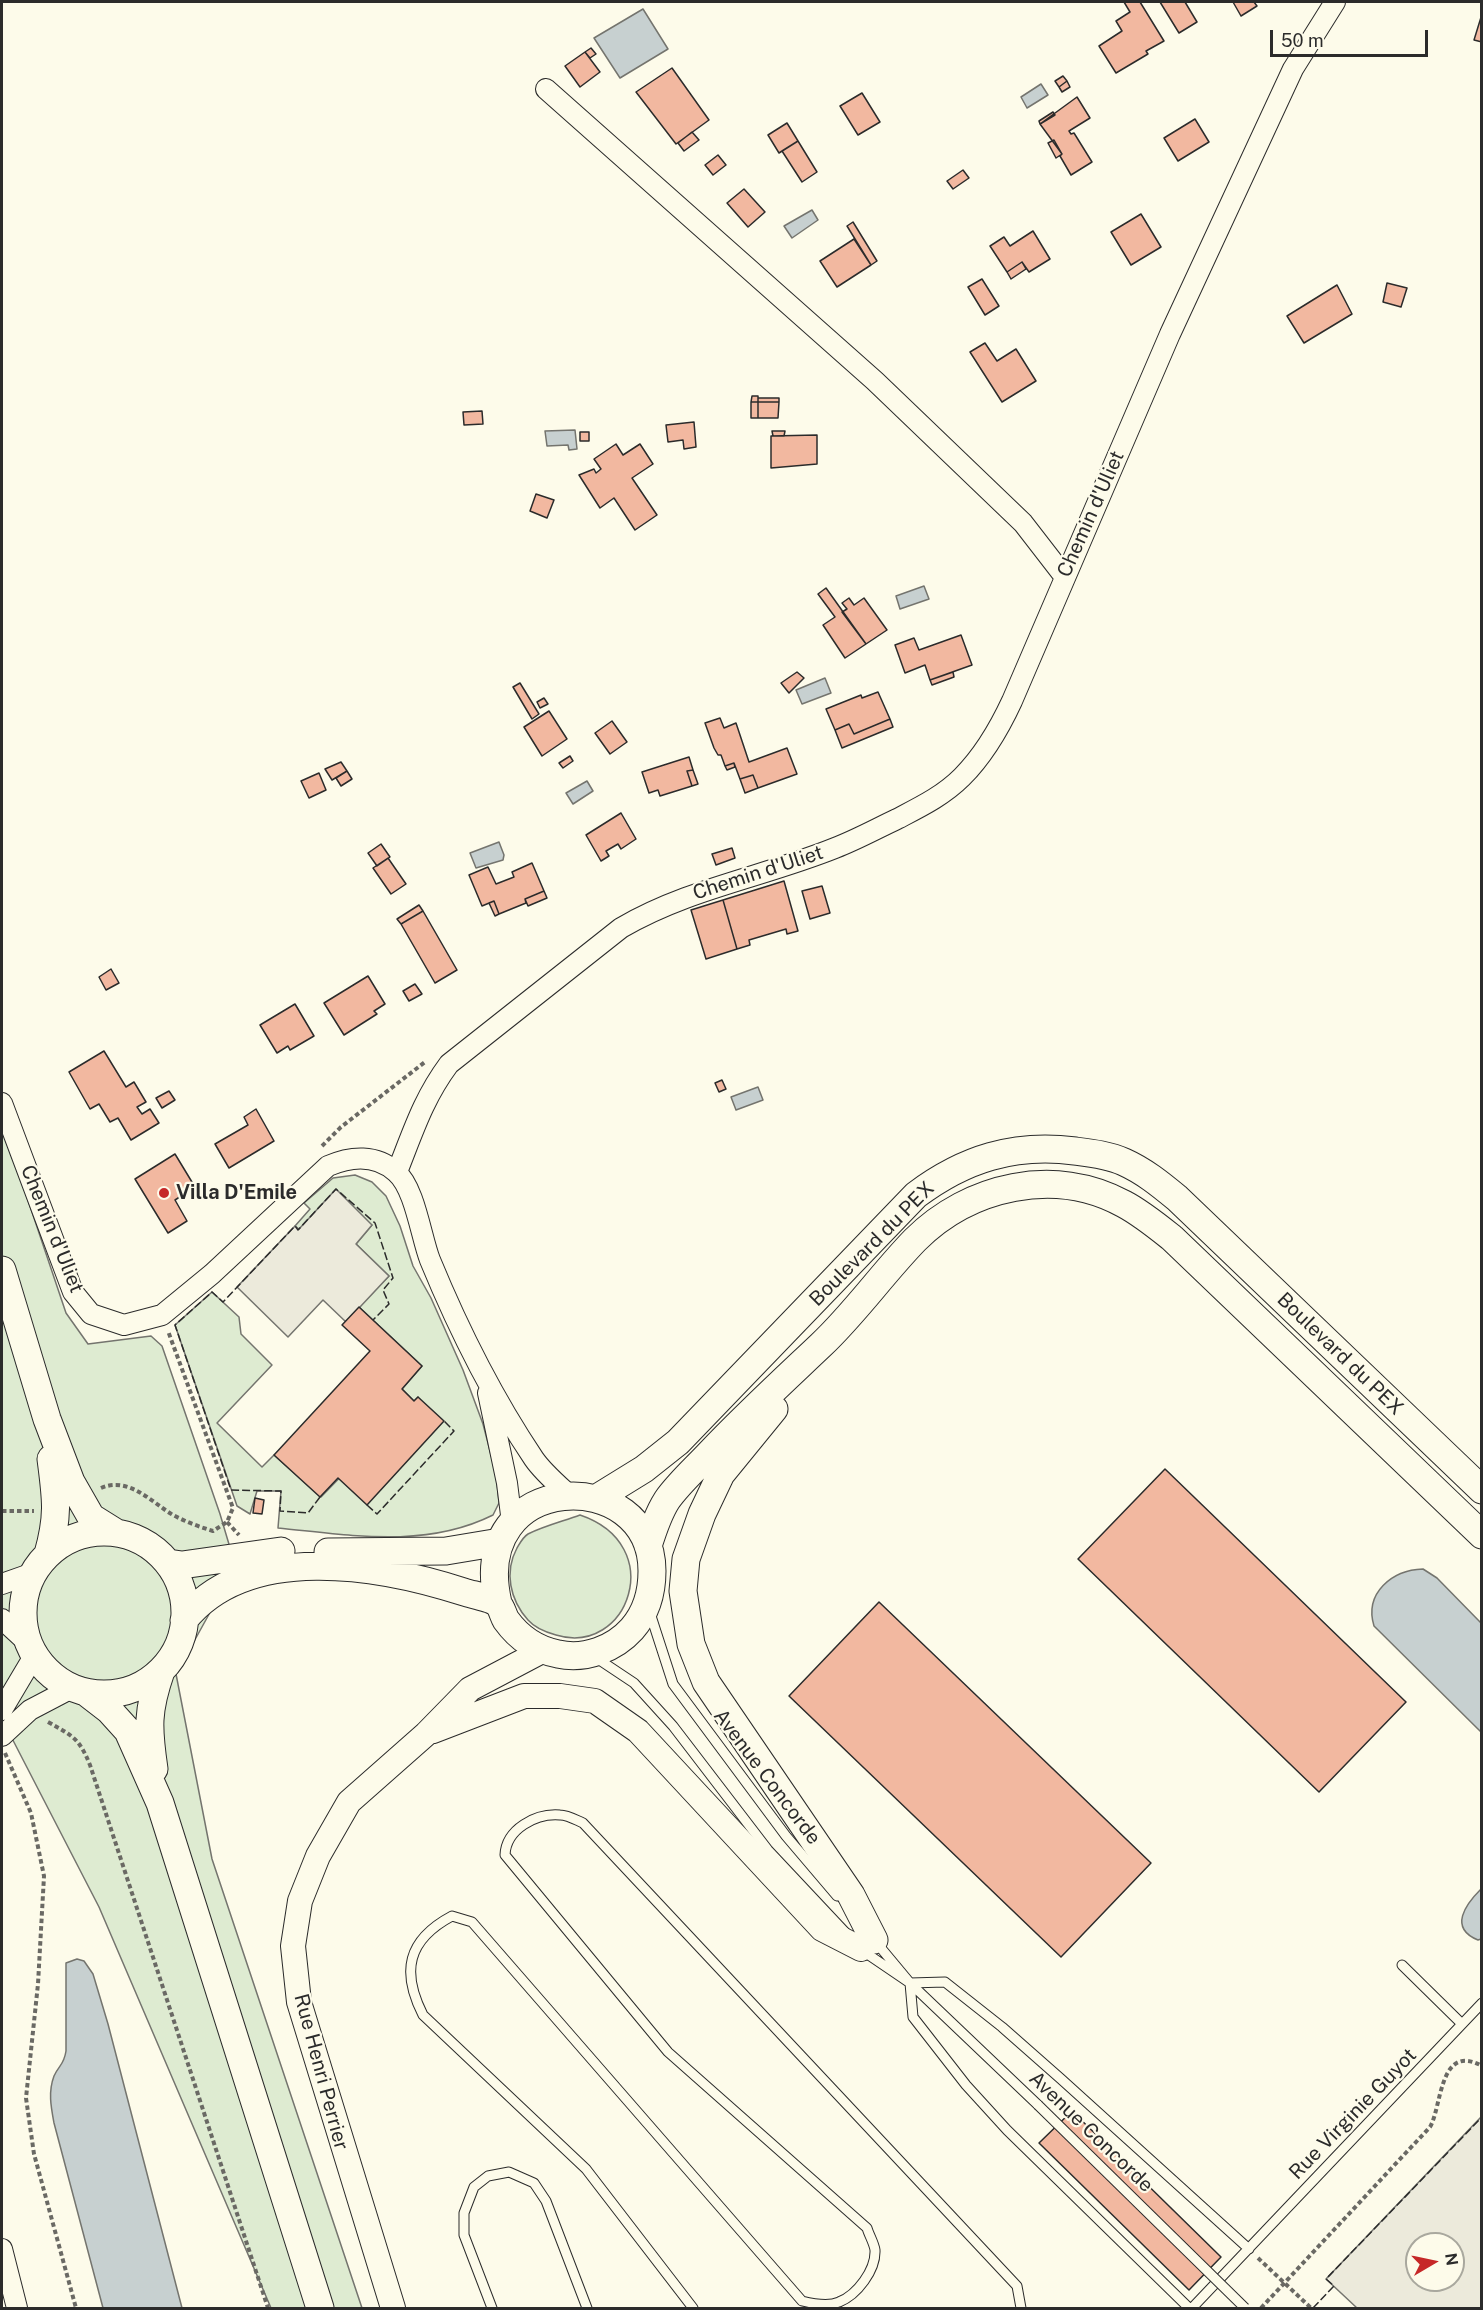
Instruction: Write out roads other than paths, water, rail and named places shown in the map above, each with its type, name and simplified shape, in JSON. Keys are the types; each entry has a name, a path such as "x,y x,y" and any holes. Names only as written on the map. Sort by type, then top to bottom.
{"main road":[{"name":"Boulevard du PEX","path":"597,1498 644,1469 678,1442 916,1195 963,1165 994,1154 1029,1148 1092,1153 1123,1161 1151,1177 1177,1198 1482,1490"},
{"name":"Boulevard du PEX","path":"648,1546 655,1524 668,1499 761,1400 823,1343 916,1239 948,1214 973,1200 1019,1186 1049,1184 1095,1191 1123,1203 1172,1238 1482,1535"},
{"path":"2,1270 46,1419 71,1482 91,1517 114,1533"},
{"path":"823,1343 721,1474 702,1514 686,1558 683,1591 691,1644 706,1682 851,1895 867,1944"},
{"path":"46,1419 58,1509 57,1524 24,1604 23,1620 32,1650 48,1673 80,1690 109,1710 128,1731 160,1803 320,2308"},
{"path":"168,1563 182,1565 282,1551 446,1551 506,1532 538,1503 569,1495 597,1498 627,1516 648,1546 652,1565 652,1585 647,1605 638,1622 625,1636 609,1647 591,1654 568,1655 544,1650 516,1632 498,1603 493,1583 494,1562 506,1532"},
{"path":"40,1564 68,1540 90,1533 114,1533 135,1538 153,1549 168,1563 178,1581 183,1600 184,1620 181,1639 172,1656 160,1671 145,1683 127,1691 107,1695 80,1690"},
{"path":"184,1620 198,1603 219,1588 253,1574 278,1568 394,1573 498,1603"},
{"path":"160,1671 151,1701 148,1728 160,1803"}],"street":[{"name":"Chemin d'Uliet","path":"2,1103 73,1292 91,1314 124,1325 162,1315 213,1274 328,1166 347,1158 364,1158 377,1160 397,1172 417,1117 432,1087 449,1064 621,928 651,910 692,894 834,848 939,797 962,777 997,732 1170,334 1293,69 1335,2"},
{"path":"546,89 875,381 1023,523 1064,576"},
{"path":"397,1172 406,1187 431,1261 483,1372 535,1460 569,1495"},
{"path":"483,1372 505,1473 506,1532"},
{"path":"2,1584 40,1564"},
{"path":"2,1619 32,1650 2,1710"},
{"name":"Rue Henri Perrier","path":"393,2308 300,2002 293,1946 300,1901 318,1856 349,1802 426,1734 470,1689 544,1650"},
{"path":"2,1736 30,1710 80,1690"},
{"path":"426,1734 524,1696 560,1696 595,1701 638,1731 822,1929 867,1944"},
{"path":"2,2249 17,2308"}],"lane":[{"name":"Avenue Concorde","path":"647,1605 673,1684 867,1944 910,1983 945,1982 992,2019 1249,2249"},
{"name":"Avenue Concorde","path":"591,1654 634,1683 708,1768 768,1850 1038,2105 1245,2308"},
{"path":"693,2308 586,2169 423,2015 411,1992 409,1974 417,1946 432,1927 452,1916 472,1922 802,2301 816,2305 838,2303 856,2292 871,2270 875,2250 867,2228 668,2052 505,1855 506,1845 515,1831 538,1817 562,1815 583,1823 1017,2286 1021,2308"},
{"path":"1402,1965 1462,2024"},
{"path":"910,1983 913,2017 966,2085 1007,2130 1191,2308"},
{"name":"Rue Virginie Guyot","path":"1191,2308 1482,2003"},
{"path":"492,2308 464,2235 464,2213 474,2187 488,2176 509,2172 534,2184 546,2201 586,2308"}],"place":[{"name":"Villa D'Emile","path":"164,1193"}]}
